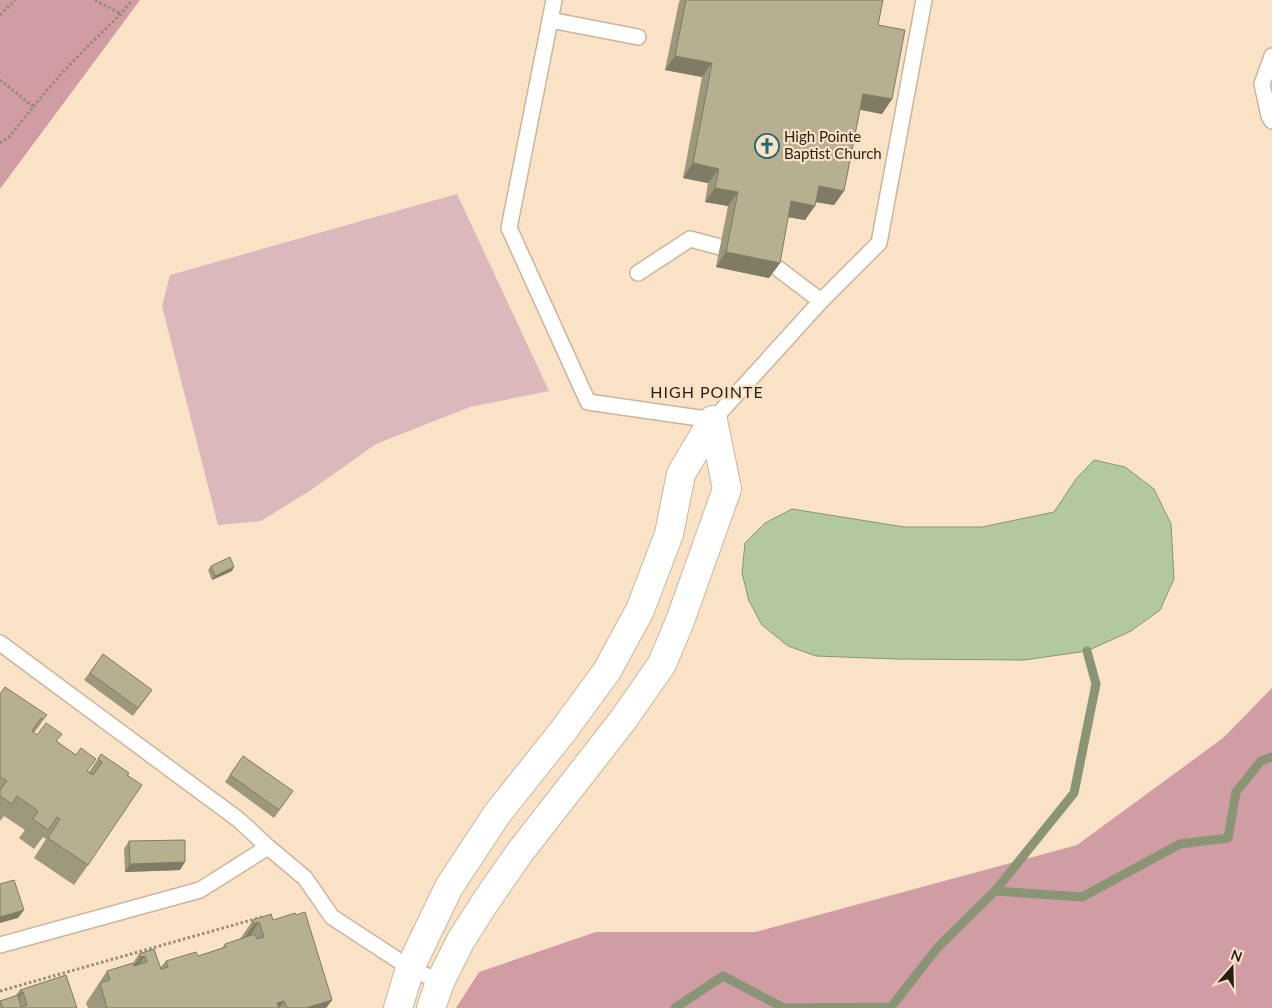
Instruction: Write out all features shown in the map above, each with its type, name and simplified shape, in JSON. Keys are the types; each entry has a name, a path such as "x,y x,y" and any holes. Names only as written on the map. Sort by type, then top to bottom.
{"street":[{"path":"398,1008 410,968 449,887 497,814 563,731 607,671 640,610 669,534 681,474 713,420"},
{"path":"431,1008 440,982 461,940 486,901 520,852 623,720 662,664 680,621 727,489 713,420"}],"lane":[{"path":"554,0 509,228 588,402 713,420 821,301 879,243 924,0"},
{"path":"550,20 638,37"},
{"path":"1272,56 1262,84 1269,116 1272,121"},
{"path":"638,273 690,239 720,247"},
{"path":"772,264 821,301"},
{"path":"0,643 239,820 305,878 332,917 410,968 440,982"},
{"path":"0,945 200,890 268,847"}],"path":[{"path":"0,15 15,0"},
{"path":"94,0 121,14"},
{"path":"0,143 132,0"},
{"path":"0,80 34,107"},
{"path":"0,991 263,916"}],"shaded area":[{"path":"0,0 140,0 0,189"},
{"path":"457,194 549,391 470,407 376,444 311,490 261,521 218,525 162,306 170,275"},
{"path":"1094,460 1125,467 1154,489 1171,524 1174,579 1160,610 1131,631 1087,651 1024,660 816,656 788,646 762,625 749,601 742,573 745,543 765,523 792,509 904,527 982,527 1054,512 1076,479"},
{"path":"1272,688 1272,1008 456,1008 479,972 596,932 756,932 1077,845 1223,738"}],"building":[{"name":"High Pointe Baptist Church","path":"686,0 883,0 878,25 905,30 892,99 863,94 844,191 819,186 815,206 791,201 780,263 726,252 738,192 715,188 719,169 693,163 712,63 675,56"},
{"path":"230,557 234,567 215,576 211,566"},
{"path":"103,654 152,690 138,708 90,673"},
{"path":"5,687 47,715 43,719 41,718 32,731 37,735 46,723 62,734 56,741 76,755 81,748 96,759 87,771 93,775 102,762 98,759 101,754 129,773 127,775 142,785 88,865 48,838 60,819 57,817 48,830 33,819 38,811 17,796 12,804 0,796 0,790 7,781 0,777 0,694"},
{"path":"243,756 293,791 279,810 230,775"},
{"path":"185,840 185,862 130,864 129,841"},
{"path":"14,880 24,910 0,917 0,884"},
{"path":"305,912 332,1000 306,1008 287,1008 284,1001 277,1003 279,1008 107,1008 100,983 110,980 107,971 133,963 134,966 147,962 145,956 140,957 139,954 154,949 161,969 168,967 166,961 196,952 198,956 226,947 225,944 255,934 257,939 264,937 259,922 254,924 253,920 271,914 273,920"},
{"path":"66,975 77,1008 3,1008 0,1001 18,995 21,1007 27,1005 23,992 20,990"}],"waterway":[{"path":"995,891 1074,793 1096,684 1087,651"},
{"path":"675,1008 723,976 784,1008 891,1007 938,947 995,891 1082,897 1180,844 1228,838 1236,792 1261,761 1272,757"}],"place":[{"name":"High Pointe Baptist Church","path":"767,146"}],"district":[{"name":"HIGH POINTE","path":"707,392"}]}
